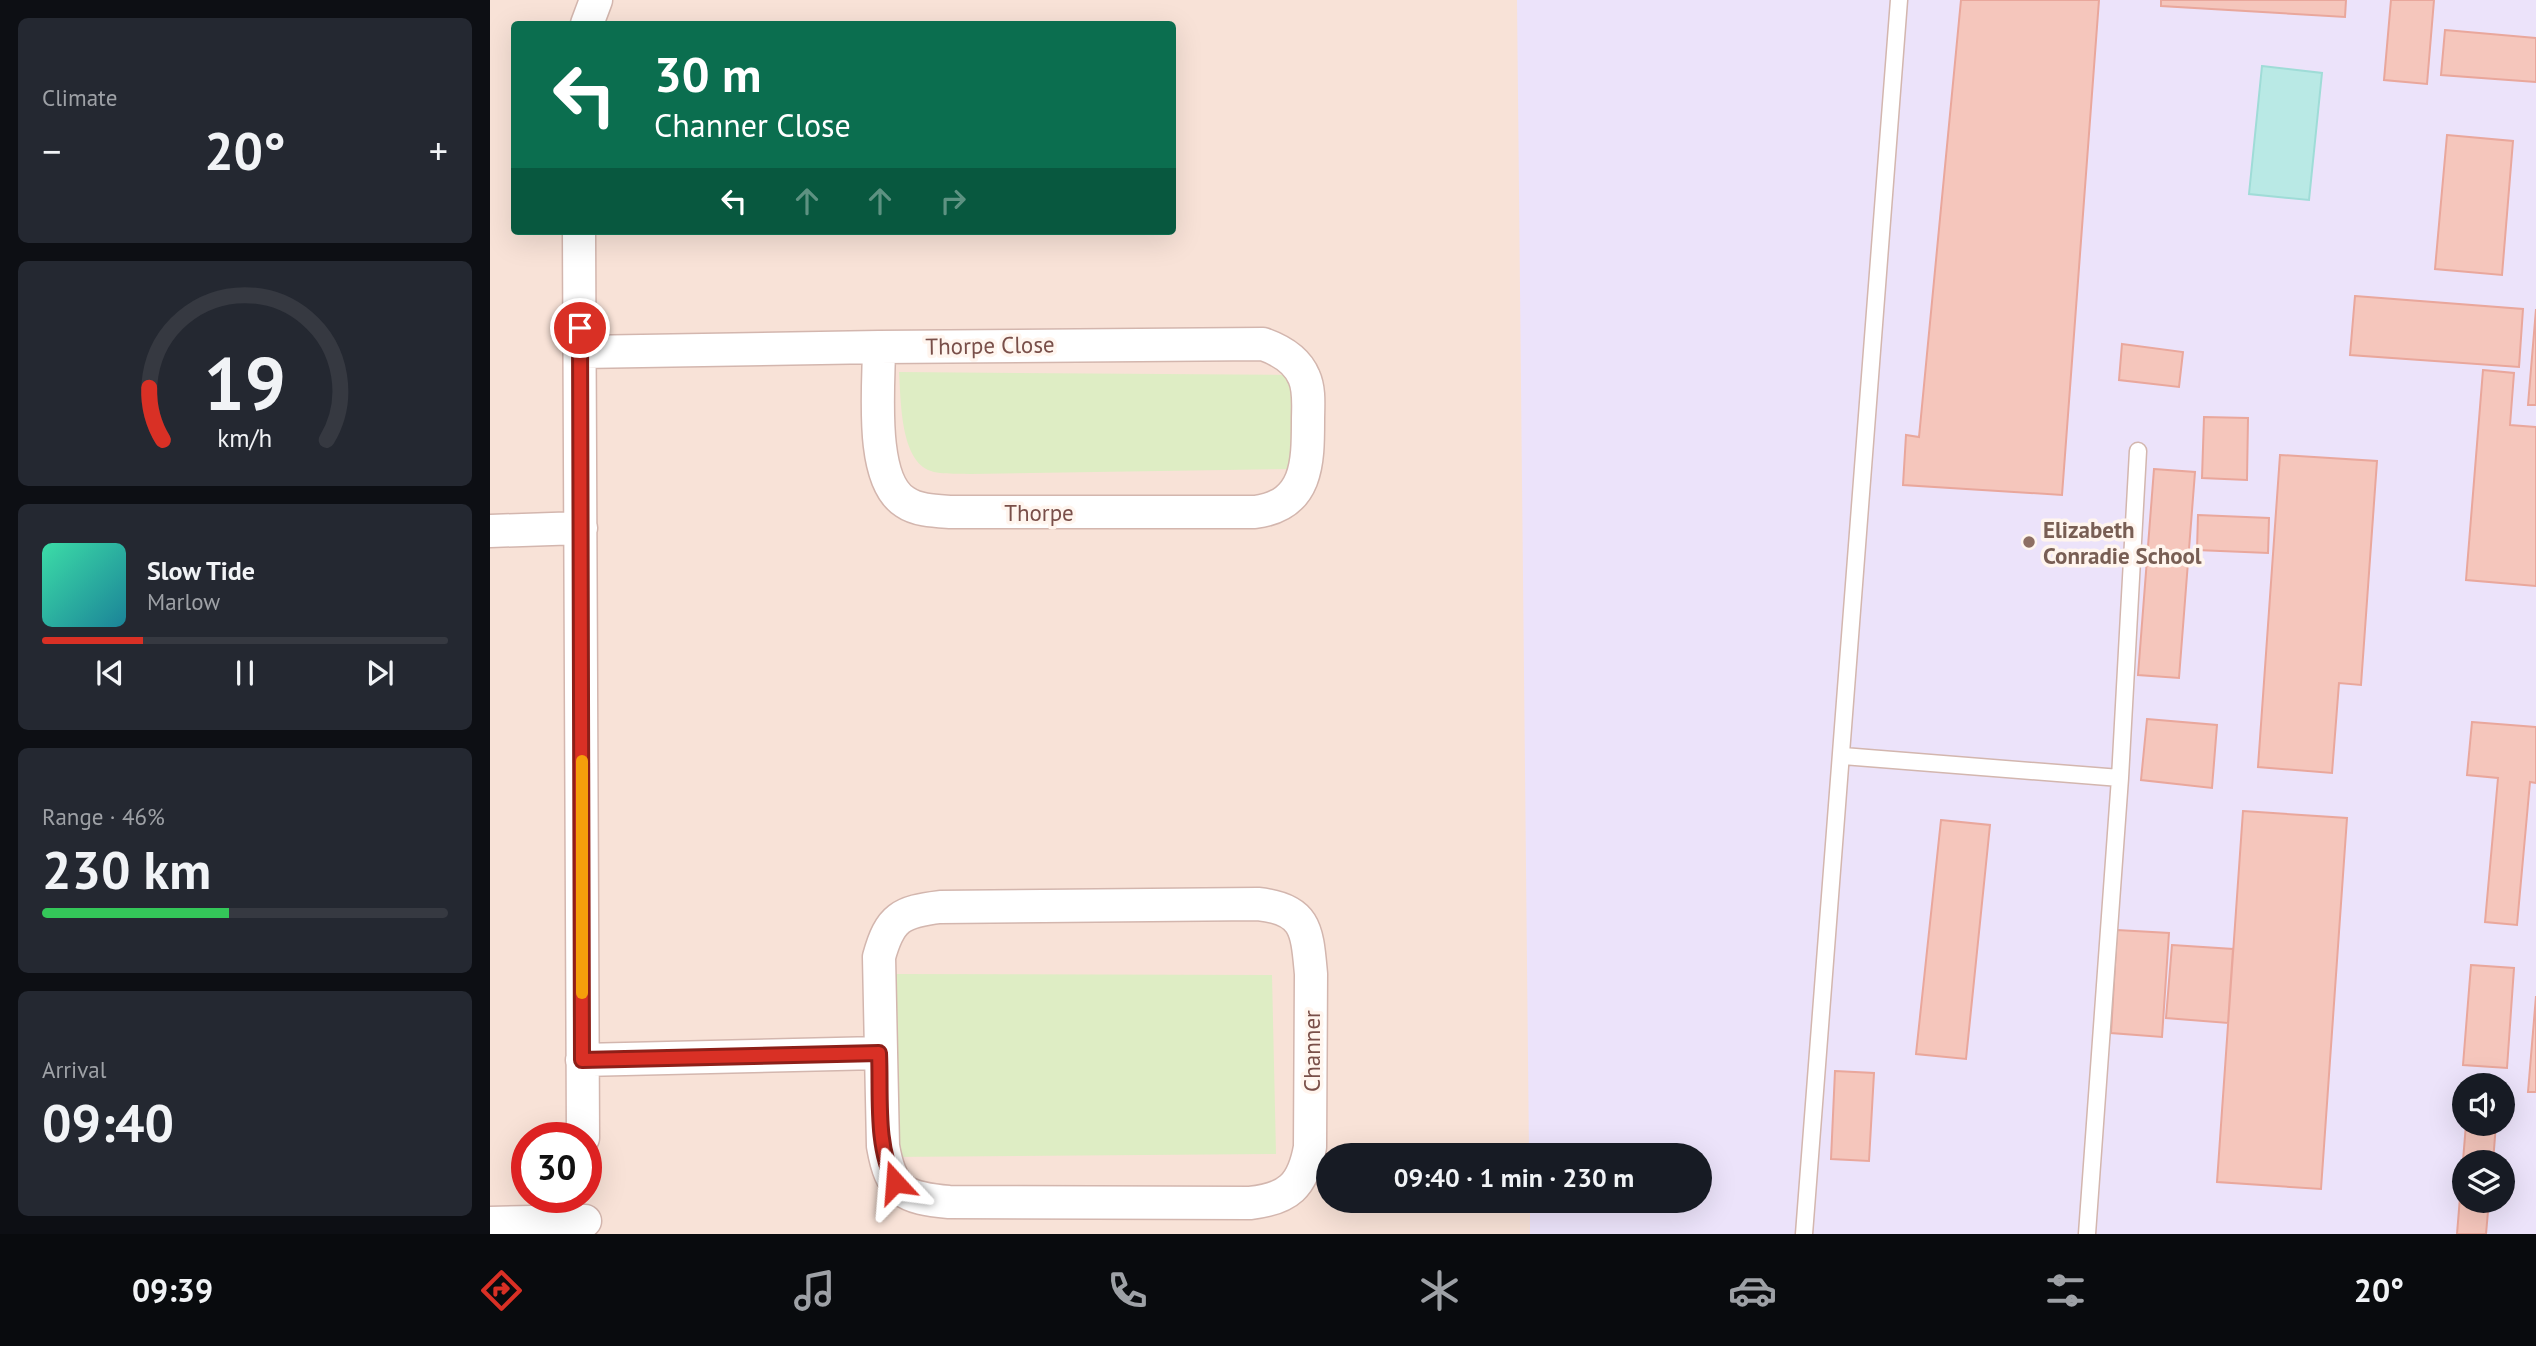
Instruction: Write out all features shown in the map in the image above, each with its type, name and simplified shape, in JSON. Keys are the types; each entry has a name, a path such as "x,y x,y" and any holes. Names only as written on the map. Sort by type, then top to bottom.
{"street":[{"path":"588,21 596,0"},
{"path":"579,235 583,1122"},
{"name":"Thorpe Close","path":"581,352 1263,344 1285,355 1296,364 1304,377 1308,391 1308,457"},
{"name":"Thorpe","path":"879,347 880,459 885,478 894,492 904,502 916,507 952,512 1255,512 1279,505 1290,498 1299,486 1308,457"},
{"path":"490,531 581,528"},
{"name":"Channer","path":"1258,904 1289,911 1306,931 1311,974 1310,1147 1307,1166 1301,1179 1293,1188 1271,1201 949,1202 916,1198 904,1192 887,1169 883,1146 879,1053 879,957 884,940 894,922 903,914 916,910 940,907 1258,904"},
{"path":"582,1060 879,1053"},
{"path":"490,1223 585,1217"}],"lane":[{"path":"1804,1234 1843,756 1899,0"},
{"path":"2087,1234 2120,778 2138,451"},
{"path":"1843,756 2120,778"}],"shaded area":[{"path":"490,0 2536,0 2536,1234 490,1234"},
{"name":"Elizabeth Conradie School","path":"1517,0 2536,0 2536,1234 1530,1234 1530,1213 1712,1213 1712,1143 1529,1143"}],"green space":[{"path":"899,372 1292,375 1293,469 970,474 935,472 921,465 908,443 902,413"},
{"path":"887,974 1272,975 1276,1154 890,1157"}],"water":[{"path":"2262,66 2322,73 2309,200 2249,194"}],"building":[{"path":"1961,0 2099,0 2062,495 1903,485 1906,435 1919,437"},
{"path":"2161,0 2346,0 2345,17 2161,6"},
{"path":"2391,0 2434,0 2427,84 2384,80"},
{"path":"2445,30 2536,38 2536,82 2441,75"},
{"path":"2447,135 2513,141 2502,275 2435,269"},
{"path":"2355,296 2523,309 2519,367 2350,355"},
{"path":"2536,309 2536,405 2528,405"},
{"path":"2122,344 2183,352 2179,387 2119,380"},
{"path":"2483,370 2514,373 2510,425 2536,427 2536,586 2466,580"},
{"path":"2204,417 2248,418 2247,480 2202,478"},
{"path":"2280,455 2377,461 2361,685 2339,683 2332,773 2258,767"},
{"path":"2154,469 2195,472 2179,678 2138,675"},
{"path":"2198,515 2269,518 2268,553 2197,550"},
{"path":"2147,719 2217,725 2212,788 2141,780"},
{"path":"2472,722 2536,727 2536,783 2530,782 2517,925 2485,922 2498,778 2467,775"},
{"path":"2243,811 2347,818 2321,1189 2217,1182"},
{"path":"1941,820 1990,825 1966,1059 1916,1054"},
{"path":"2117,930 2169,933 2162,1037 2111,1033"},
{"path":"2172,945 2233,949 2228,1023 2166,1018"},
{"path":"2471,965 2514,968 2507,1068 2463,1065"},
{"path":"2536,996 2536,1092 2528,1092"},
{"path":"1835,1071 1874,1073 1869,1161 1831,1159"},
{"path":"2465,1136 2495,1136 2494,1150 2464,1150"},
{"path":"2459,1213 2488,1213 2486,1234 2457,1234"}],"slow traffic":[{"path":"582,761 582,993"}],"place":[{"name":"Elizabeth Conradie School","path":"2029,542"}],"route":[{"path":"580,328 582,1060 879,1053 883,1146 887,1169 895,1182"}]}
